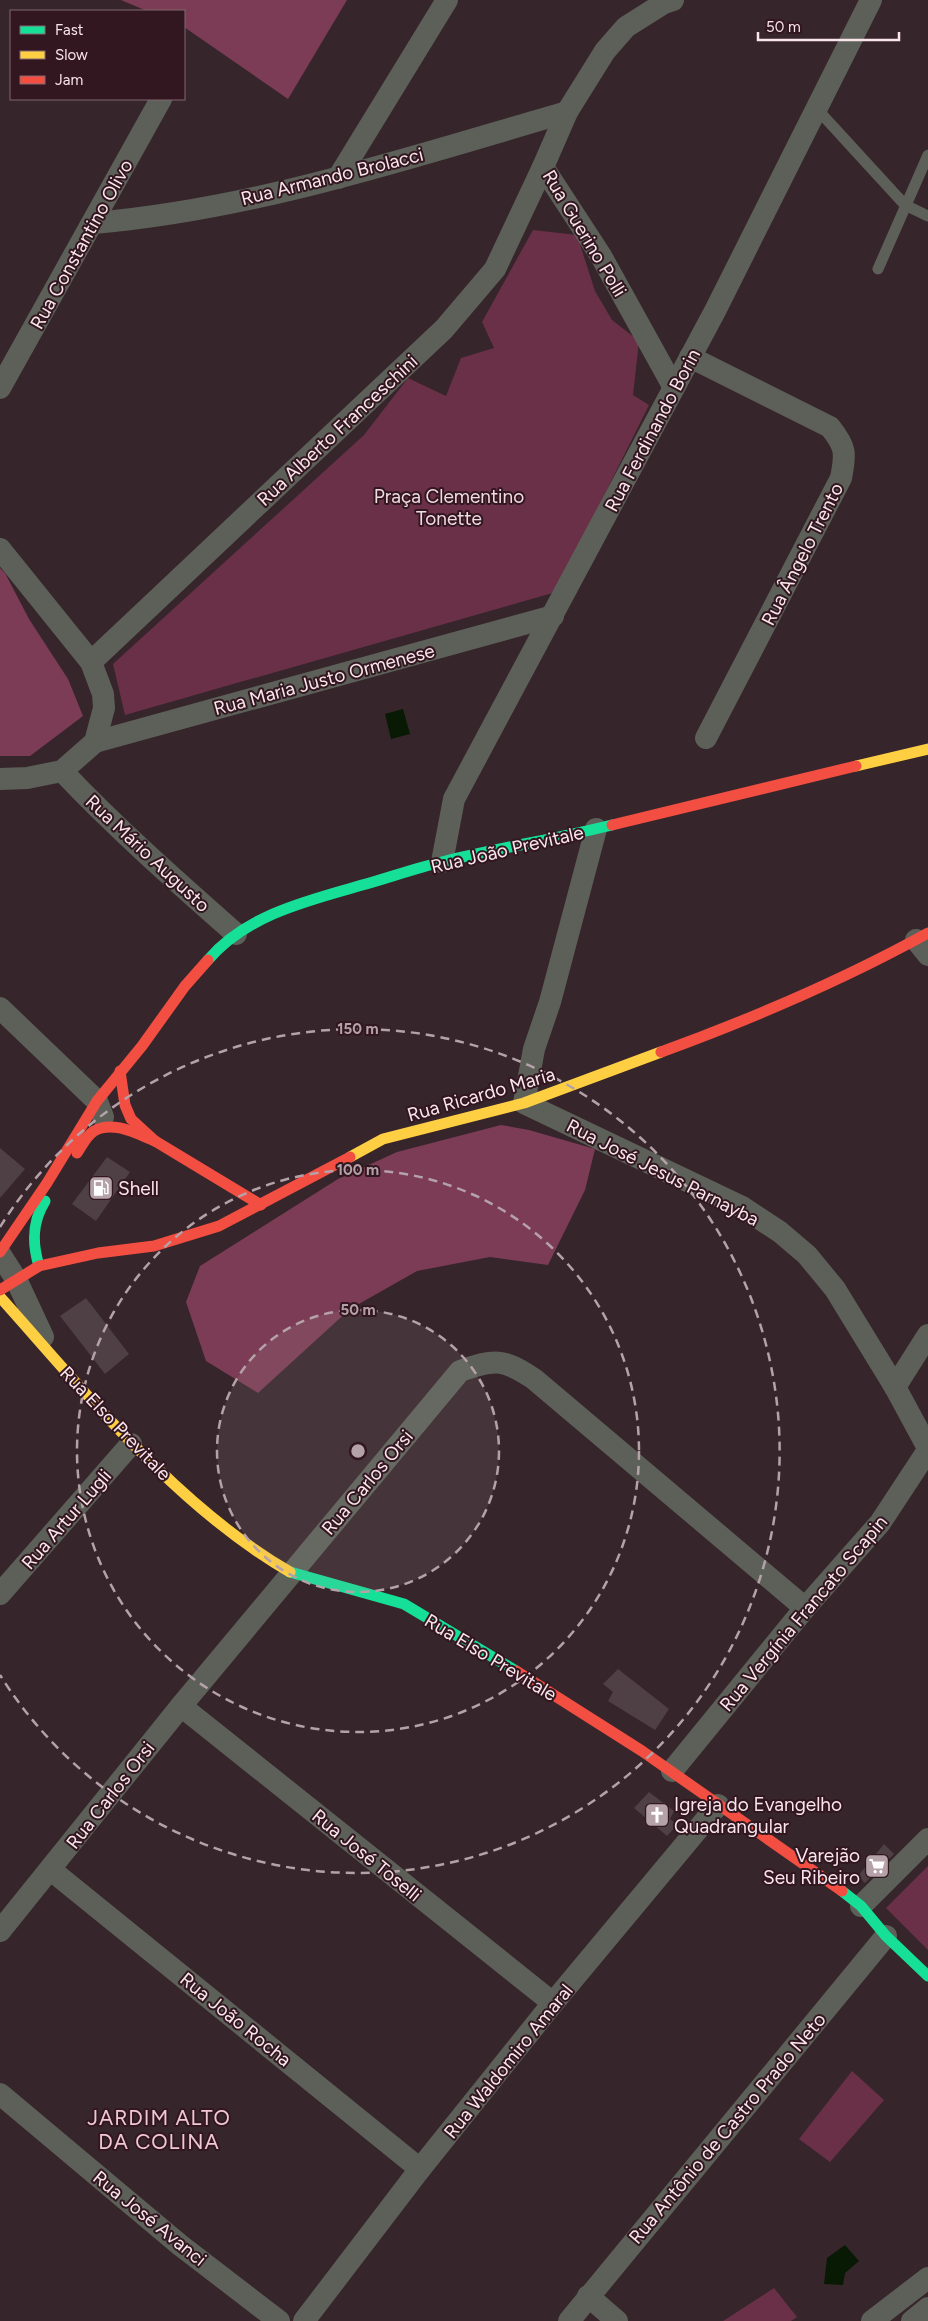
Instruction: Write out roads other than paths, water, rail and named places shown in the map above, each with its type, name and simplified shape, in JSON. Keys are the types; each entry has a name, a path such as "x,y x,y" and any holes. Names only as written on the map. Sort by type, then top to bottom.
{"main road":[{"name":"Rua João Previtale","path":"97,1101 142,1046 184,986 218,948 262,918 320,898 442,862 596,828 928,749"},
{"name":"Rua Ricardo Maria","path":"39,1266 98,1253 154,1246 219,1226 383,1139 524,1103 749,1020 924,942"},
{"path":"120,1071 126,1105 131,1119 156,1140 261,1205"},
{"path":"0,1253 47,1183 97,1101"},
{"path":"8,1284 39,1266 34,1253 34,1224 40,1208 94,1131 108,1126 156,1140"},
{"name":"Rua Elso Previtale","path":"0,1297 131,1444 224,1527 273,1562 292,1573 404,1604 472,1643 672,1771 718,1806 840,1889 861,1906 886,1936 928,1976"}],"street":[{"path":"338,178 446,0"},
{"name":"Rua Guerino Polli","path":"673,0 664,3 626,27 605,51 567,112 543,166 601,256 673,386"},
{"name":"Rua Ferdinando Borin","path":"442,862 454,799 690,357 871,0"},
{"name":"Rua Constantino Olivo","path":"0,388 94,223 160,100"},
{"name":"Rua Armando Brolacci","path":"94,223 129,220 214,206 338,178 567,112"},
{"name":"Rua Alberto Franceschini","path":"91,662 444,329 494,269 543,166"},
{"name":"Rua Ângelo Trento","path":"690,357 830,427 842,442 845,459 841,478 706,738"},
{"path":"0,549 91,662 103,694 104,708 95,742 62,771 27,778 0,779"},
{"name":"Rua Maria Justo Ormenese","path":"95,742 553,616"},
{"name":"Rua Mário Augusto","path":"62,771 103,814 236,934"},
{"path":"524,1103 534,1049 550,1002 596,828"},
{"path":"0,1008 97,1101 108,1126"},
{"name":"Rua José Jesus Parnayba","path":"524,1103 742,1207 780,1232 807,1255 835,1289 895,1387 928,1449"},
{"path":"0,1253 8,1284"},
{"name":"Rua Elso Previtale","path":"8,1284 51,1356"},
{"path":"895,1387 928,1335"},
{"name":"Rua Carlos Orsi","path":"0,1931 51,1870 181,1706 460,1371 488,1361 514,1365 534,1379 805,1608"},
{"name":"Rua Artur Lugli","path":"0,1594 131,1444"},
{"name":"Rua Vergínia Francato Scapin","path":"672,1771 805,1608 880,1523 928,1449"},
{"name":"Rua José Toselli","path":"181,1706 553,2003"},
{"name":"Rua Waldomiro Amaral","path":"304,2321 420,2169 553,2003 718,1806"},
{"path":"861,1906 928,1838"},
{"name":"Rua João Rocha","path":"51,1870 420,2169"},
{"name":"Rua Antônio de Castro Prado Neto","path":"569,2321 886,1936"},
{"name":"Rua José Avanci","path":"0,2094 180,2245 279,2321"},
{"path":"872,2321 928,2278"},
{"path":"588,2296 617,2321"},
{"path":"912,2321 928,2308"}],"lane":[{"path":"817,109 905,205 928,216"},
{"path":"878,269 928,155"}],"place":[{"name":"Shell","path":"101,1188"},
{"name":"Igreja do Evangelho Quadrangular","path":"657,1815"},
{"name":"Varejão Seu Ribeiro","path":"877,1866"}],"district":[{"name":"JARDIM ALTO DA COLINA","path":"159,2130"}],"park label":[{"name":"Praça Clementino Tonette","path":"449,507"}]}
